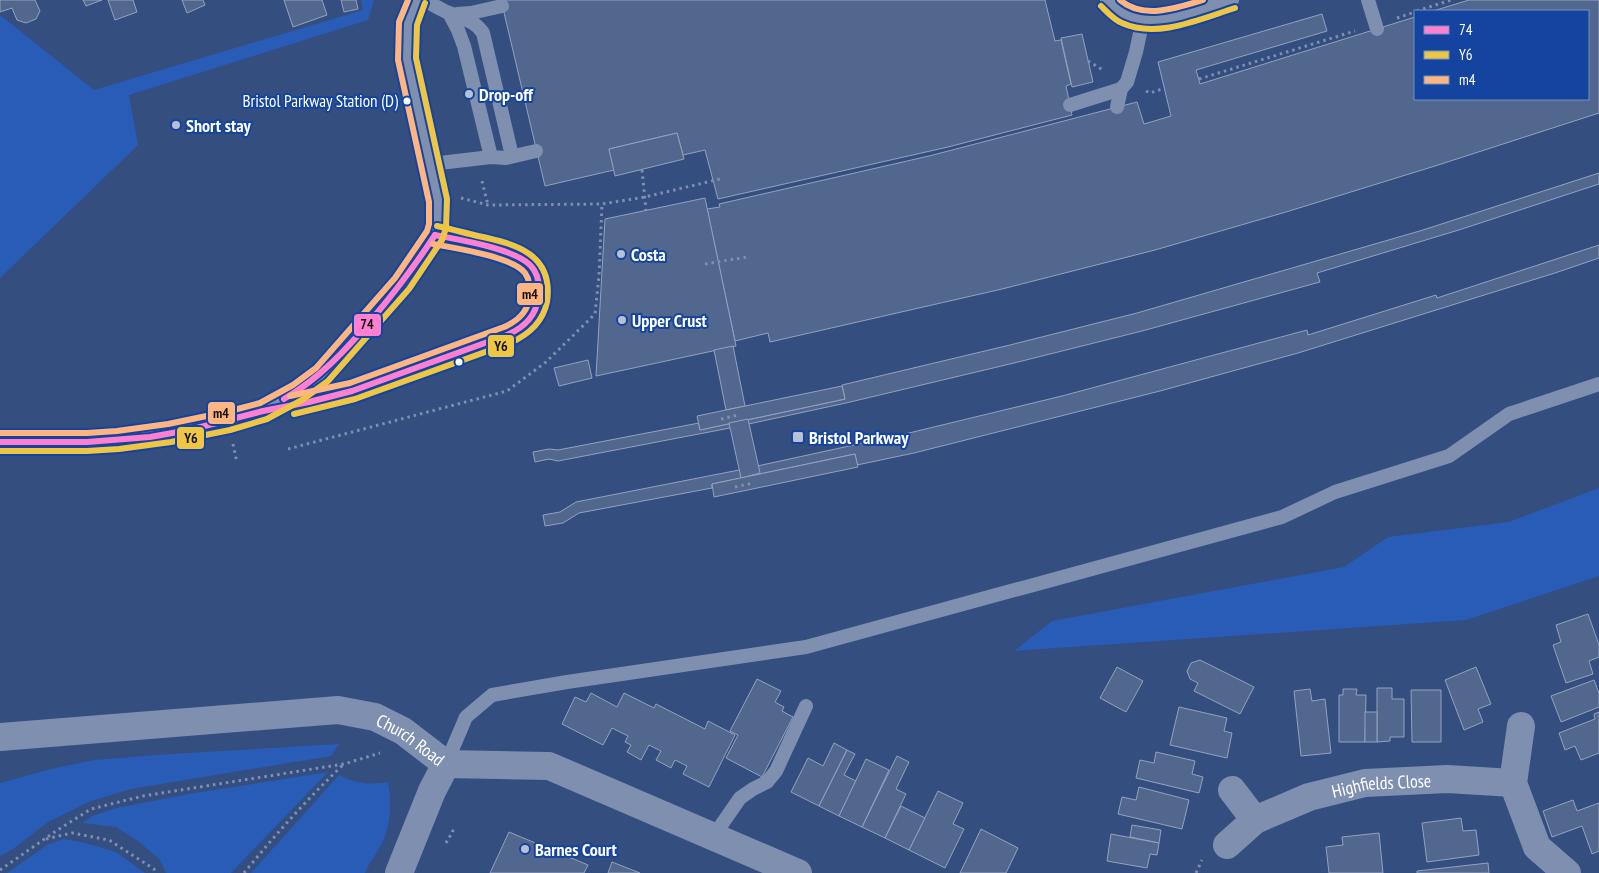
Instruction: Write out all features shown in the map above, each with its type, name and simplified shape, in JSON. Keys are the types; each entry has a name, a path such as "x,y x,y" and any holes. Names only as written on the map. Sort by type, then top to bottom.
{"street":[{"name":"Church Road","path":"0,737 338,710 375,717 403,731 446,764 549,766 798,873"},
{"path":"1521,726 1514,783 1536,847 1558,870"},
{"path":"400,873 432,791 446,764"},
{"name":"Highfields Close","path":"1227,845 1255,820 1310,797 1365,783 1447,780 1514,783"},
{"path":"1232,790 1255,820"}],"lane":[{"path":"262,411 298,392 328,369 402,283 435,235 438,225 438,201 407,59 408,23 417,0"},
{"path":"424,0 449,13 473,22 483,33 512,156"},
{"path":"1107,0 1126,15 1142,20 1176,16 1232,0"},
{"path":"1368,0 1376,27"},
{"path":"449,13 471,13 502,6"},
{"path":"449,13 455,22 464,46 491,157"},
{"path":"1117,107 1121,89 1127,82 1142,20"},
{"path":"1070,104 1121,89"},
{"path":"431,164 491,157 506,158 536,151"},
{"path":"0,442 87,442 150,437 228,421 262,411 352,391 507,335 527,324 535,310 539,296 539,284 530,264 511,252 435,235"},
{"path":"446,764 466,717 492,695 567,682 806,647 1282,518 1335,492 1449,456 1509,414 1599,384"},
{"path":"713,837 740,798 753,788 767,782 776,771 806,706"}],"path":[{"path":"1422,10 1451,0"},
{"path":"1199,79 1376,27 1414,13"},
{"path":"1150,92 1165,88"},
{"path":"642,170 646,210"},
{"path":"645,197 720,179"},
{"path":"438,201 457,198 488,205 602,204"},
{"path":"705,264 747,256"},
{"path":"721,418 738,415"},
{"path":"735,486 753,483"},
{"path":"0,870 91,809 143,796 344,764 380,753"},
{"path":"244,873 263,848 344,764"},
{"path":"44,839 72,834 109,840 154,869 156,873"}],"shaded area":[{"path":"361,0 374,0 368,20 129,95 138,145 0,278 0,15 94,90 363,10"},
{"path":"1599,488 1599,576 1466,620 1014,651 1052,621 1344,567 1388,537 1509,522"},
{"path":"339,744 331,756 131,789 91,801 48,822 13,849 0,856 0,783 55,768 95,760"},
{"path":"328,772 231,873 166,873 160,860 138,841 116,827 82,823 92,816 116,808 189,794"},
{"path":"339,775 363,783 388,782 390,806 387,830 365,873 251,873"},
{"path":"63,839 86,843 116,852 145,873 7,873 47,845"}],"building":[{"path":"0,0 35,0 40,11 36,19 26,23 17,20 12,8 0,12"},
{"path":"83,0 102,0 86,6"},
{"path":"108,0 133,0 137,12 115,20"},
{"path":"182,0 203,0 205,5 187,13"},
{"path":"284,0 322,0 327,15 293,27"},
{"path":"341,0 356,0 358,9 344,12"},
{"path":"501,0 1045,0 1055,41 1061,40 1071,84 1066,86 1072,115 948,147 718,199 705,150 683,155 677,133 609,149 614,170 545,186"},
{"path":"1469,0 1599,0 1599,113 1286,212 1155,250 1002,289 770,342 768,333 735,341 707,209 720,207 719,204 929,156 1137,102 1144,124 1171,116 1158,62 1322,14 1327,31 1196,70 1200,84 1414,17 1414,100 1589,100 1589,10 1436,10"},
{"path":"1082,34 1093,82 1072,87 1061,38"},
{"path":"677,133 684,159 615,176 609,149"},
{"path":"1599,173 1599,184 1462,229 1317,273 1320,282 1142,331 846,403 730,428 558,461 549,459 535,462 533,452 549,449 558,450 699,423 700,430 845,399 842,385 1137,313 1423,230"},
{"path":"705,198 736,346 596,376 605,219"},
{"path":"1599,245 1599,258 1555,273 1298,353 1160,391 914,453 857,465 855,454 712,484 712,488 579,513 563,523 545,526 543,515 560,512 576,502 739,470 909,433 1062,396 1307,330 1308,335 1436,295 1437,298"},
{"path":"733,346 745,406 726,410 714,350"},
{"path":"588,360 592,378 559,386 554,368"},
{"path":"842,386 845,399 700,430 697,416"},
{"path":"748,419 760,473 741,478 729,423"},
{"path":"855,454 858,467 714,497 712,484"},
{"path":"1588,614 1599,645 1599,657 1589,661 1593,674 1566,683 1553,645 1561,642 1556,625"},
{"path":"1200,660 1254,687 1240,714 1194,691 1198,683 1190,679 1187,671 1191,663"},
{"path":"1117,667 1143,681 1126,712 1100,698"},
{"path":"1476,667 1491,704 1478,709 1483,722 1464,730 1445,680"},
{"path":"757,679 781,691 775,702 784,707 782,711 793,717 762,777 726,758 738,735 730,731"},
{"path":"1594,680 1599,693 1599,707 1561,722 1551,696"},
{"path":"1377,688 1392,688 1392,699 1404,699 1404,737 1390,737 1390,741 1377,742"},
{"path":"1310,689 1312,701 1325,699 1331,753 1301,756 1294,691"},
{"path":"1343,689 1357,689 1356,695 1366,695 1365,742 1339,742 1339,695 1343,695"},
{"path":"1411,690 1441,690 1441,742 1412,742"},
{"path":"591,693 617,707 624,693 654,708 656,704 705,729 708,721 735,735 709,787 683,774 687,766 675,760 671,768 656,760 661,751 649,745 641,760 627,752 631,745 625,742 628,736 612,728 603,745 562,724 575,697 586,702"},
{"path":"1179,707 1227,718 1224,731 1232,733 1227,758 1170,745"},
{"path":"1365,712 1377,712 1377,742 1365,742"},
{"path":"1599,712 1599,753 1581,760 1575,746 1565,750 1559,733 1595,719 1594,714"},
{"path":"834,743 847,750 819,806 791,792 808,758 823,766"},
{"path":"847,750 855,754 844,775 856,781 839,816 819,806"},
{"path":"1156,752 1195,761 1192,774 1203,777 1199,793 1136,778 1140,760 1154,763"},
{"path":"897,756 909,762 896,789 906,794 885,838 862,827"},
{"path":"866,759 889,770 862,827 839,816"},
{"path":"1139,787 1189,800 1182,829 1118,814 1122,797 1136,800"},
{"path":"938,791 963,803 953,824 964,829 945,868 909,850"},
{"path":"1573,800 1577,811 1599,803 1599,851 1592,854 1582,826 1552,837 1543,811"},
{"path":"901,806 925,818 909,850 885,838"},
{"path":"1461,818 1463,831 1476,830 1479,855 1427,862 1422,823"},
{"path":"1132,825 1161,830 1159,843 1130,837"},
{"path":"981,829 1018,848 1006,873 960,873"},
{"name":"Barnes Court","path":"509,832 588,865 584,873 490,873"},
{"path":"1379,833 1383,873 1329,873 1326,847 1343,845 1342,837"},
{"path":"1111,834 1159,843 1157,855 1150,854 1147,868 1107,861"},
{"name":"Barnes Court","path":"612,862 640,873 608,873"},
{"path":"1488,863 1489,873 1417,873 1417,871"}],"transit line":[{"name":"m4","path":"0,433 87,433 168,424 260,403 293,385 316,368 395,278 427,231 429,224 429,202 398,60 399,22 408,0"},
{"name":"m4","path":"1120,0 1139,10 1150,11 1171,9 1203,0"},
{"name":"Y6","path":"0,451 119,449 171,442 230,430 267,419 302,400 328,381 409,289 442,240 446,228 447,199 416,58 417,25 425,3"},
{"name":"Y6","path":"1101,6 1119,22 1150,29 1178,26 1235,8"},
{"name":"Y6","path":"294,414 355,399 510,343 529,332 538,322 547,302 548,286 545,273 538,262 529,254 506,243 437,226"},
{"name":"74","path":"284,399 321,373 352,342 381,309 435,235"},
{"name":"74","path":"0,442 87,442 150,437 189,430 352,391 507,335 528,321 535,311 539,290 537,277 531,266 512,254 471,242 435,235"},
{"name":"m4","path":"290,396 350,383 504,327 518,319 525,311 530,296 529,284 528,278 519,267 483,254 433,244"}],"place":[{"name":"Drop-off","path":"469,94"},
{"name":"Bristol Parkway Station (D)","path":"407,101"},
{"name":"Short stay","path":"176,125"},
{"name":"Costa","path":"621,254"},
{"name":"Upper Crust","path":"622,320"},
{"name":"Bristol Parkway","path":"798,437"},
{"name":"Barnes Court","path":"525,849"}]}
